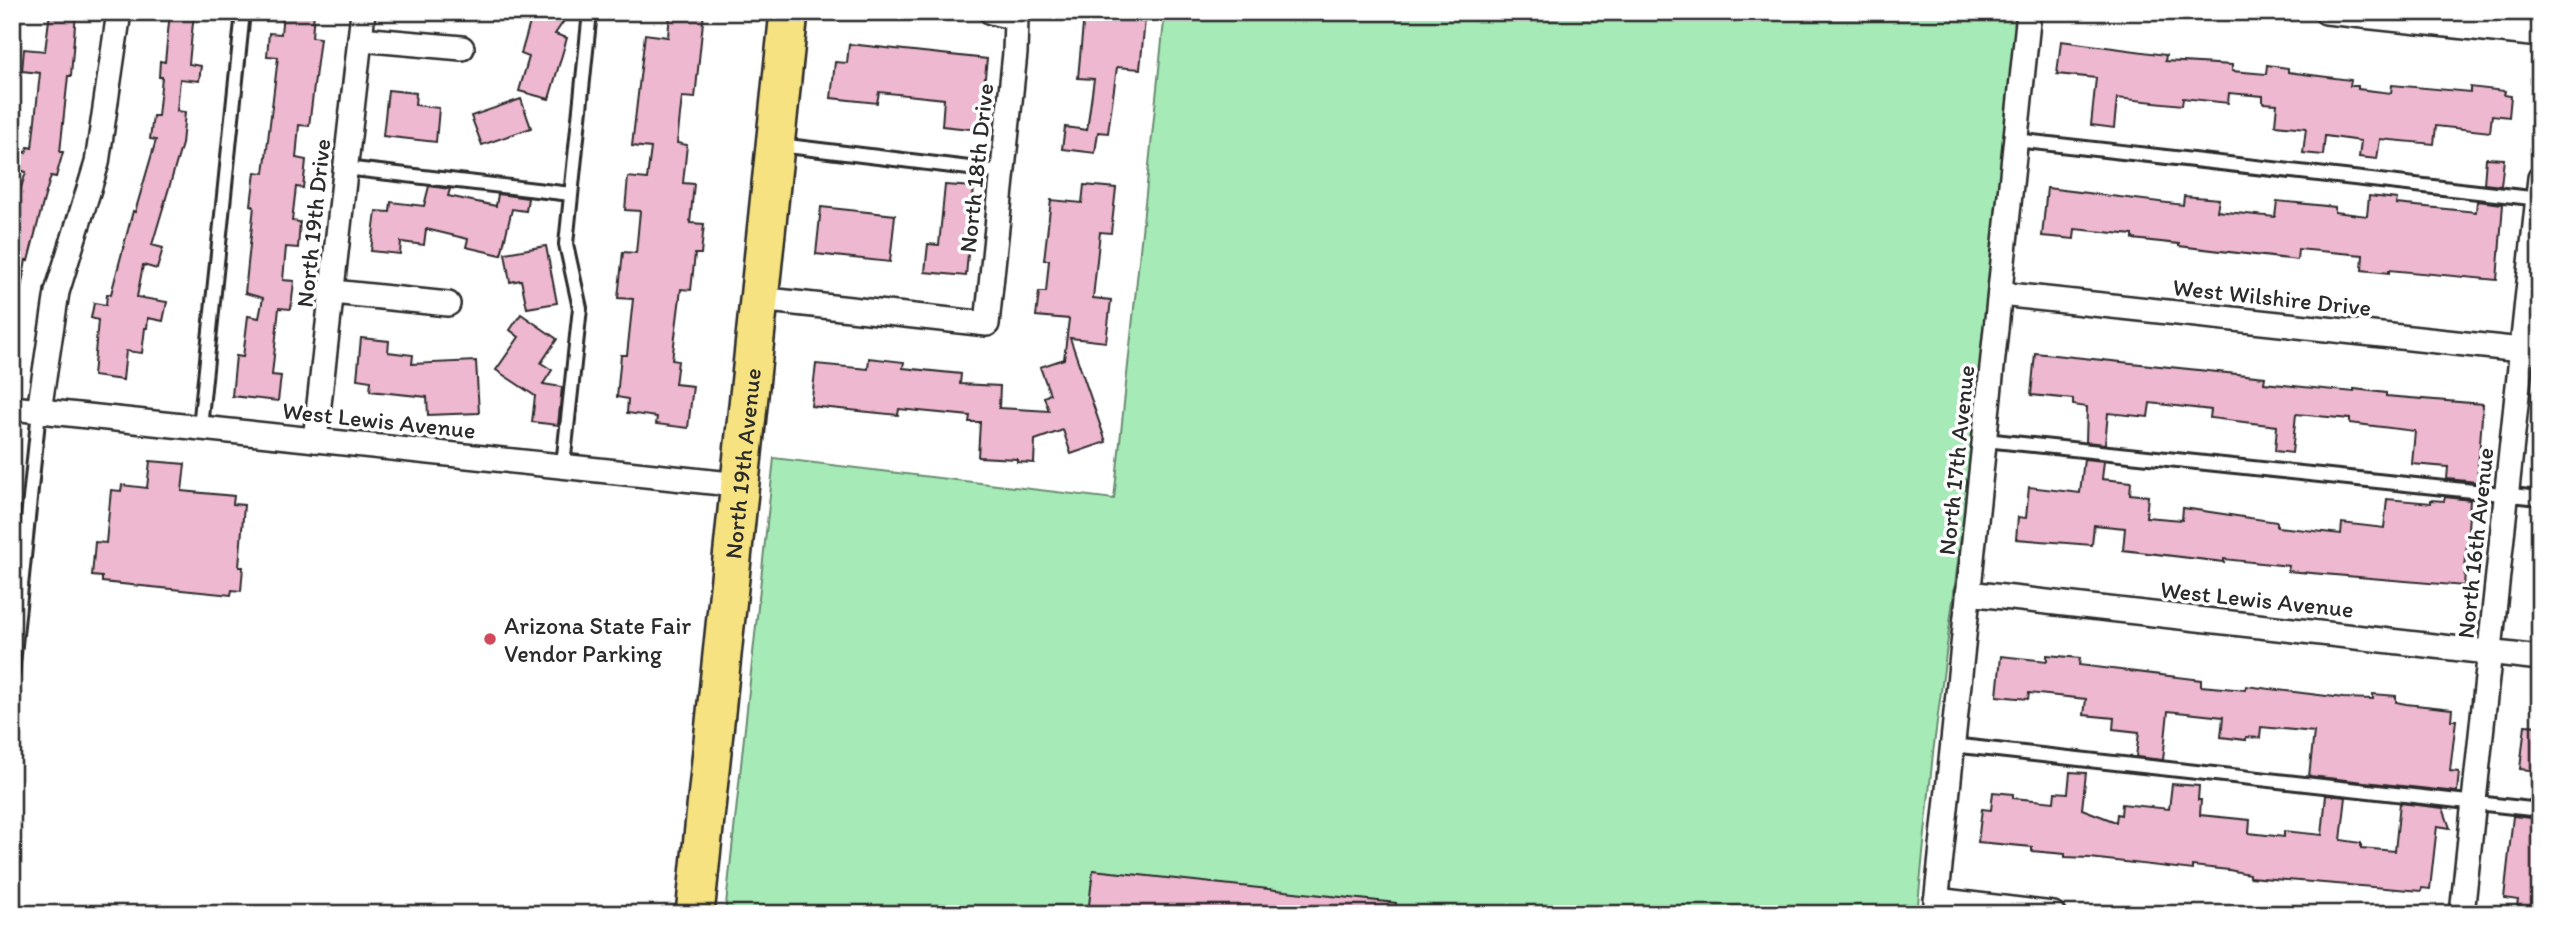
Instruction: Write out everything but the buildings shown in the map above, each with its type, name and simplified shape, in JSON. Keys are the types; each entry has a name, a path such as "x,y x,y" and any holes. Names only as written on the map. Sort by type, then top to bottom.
{"main road":[{"name":"North 19th Avenue","path":"695,914 789,12"}],"street":[{"path":"39,411 57,292 97,163 119,12"},
{"name":"North 19th Drive","path":"315,440 363,12"},
{"name":"North 18th Drive","path":"759,299 987,324 1015,53 1016,18 991,12"},
{"name":"North 17th Avenue","path":"1935,907 2029,12"},
{"path":"2326,12 2540,35"},
{"path":"360,38 462,48"},
{"name":"North 16th Avenue","path":"2462,914 2506,494 2531,351 2539,192"},
{"path":"333,292 448,304"},
{"name":"West Wilshire Drive","path":"2000,294 2531,351"},
{"name":"West Lewis Avenue","path":"12,408 740,485"},
{"name":"West Lewis Avenue","path":"1968,593 2540,658"},
{"path":"1935,907 2053,914"}],"lane":[{"path":"200,427 243,12"},
{"path":"563,465 580,308 566,244 590,12"},
{"path":"2015,140 2539,192"},
{"path":"776,145 1002,172"},
{"path":"345,168 571,194"},
{"path":"12,674 39,411"},
{"path":"1985,440 2540,498"},
{"path":"1952,745 2540,810"}],"green space":[{"path":"1165,12 2024,12 1972,454 1933,753 1917,914 725,914 774,458 1114,499"}],"place":[{"name":"Arizona State Fair Vendor Parking","path":"490,639"}]}
